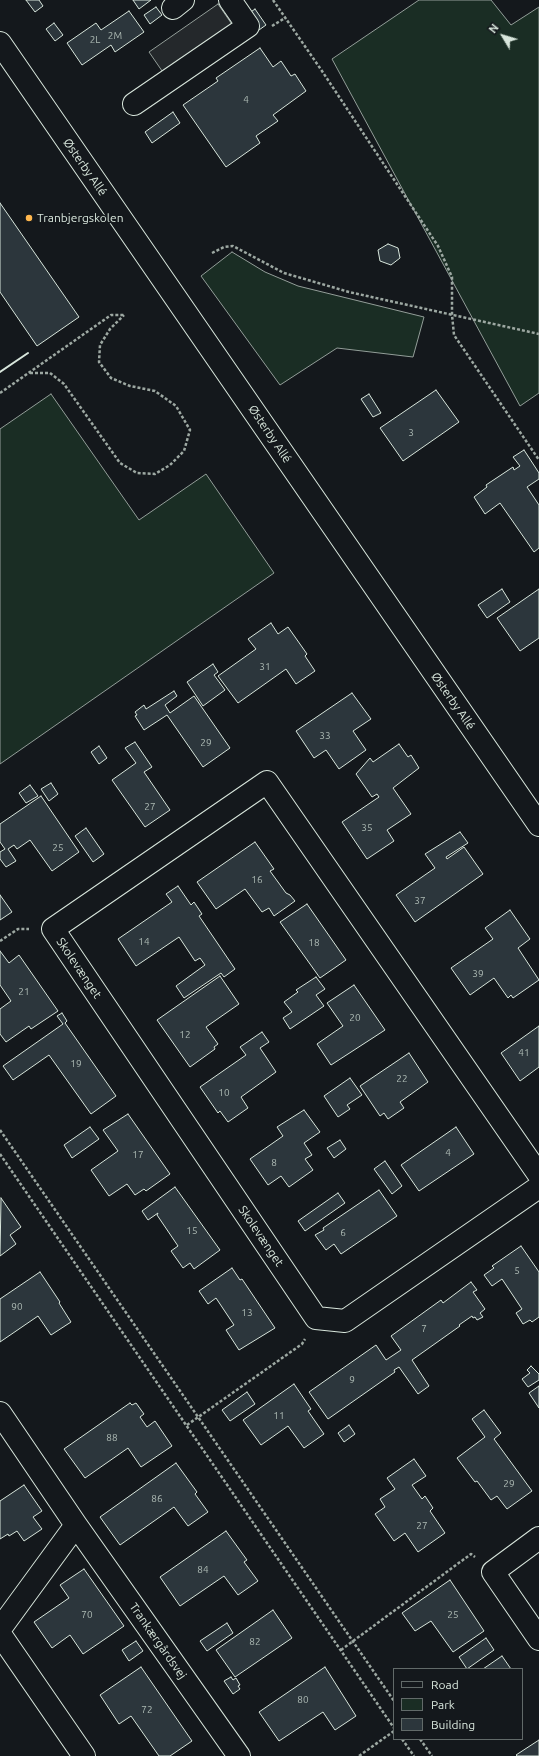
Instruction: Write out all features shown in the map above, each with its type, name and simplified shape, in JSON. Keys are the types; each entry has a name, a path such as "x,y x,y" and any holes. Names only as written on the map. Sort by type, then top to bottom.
{"street":[{"path":"134,104 248,26 230,0"},
{"name":"Østerby Allé","path":"0,43 539,825"},
{"name":"Skolevænget","path":"316,1318 54,929 267,782 539,1174"},
{"path":"316,1318 345,1321 539,1187"},
{"name":"Trankærgårdsvej","path":"0,1413 76,1526 239,1756"},
{"path":"0,1629 76,1526"},
{"path":"539,1538 492,1572 539,1639"},
{"path":"0,1634 84,1756"}],"path":[{"path":"273,0 322,70 438,246 452,277 452,315 454,335 539,460"},
{"path":"212,253 224,247 233,246 284,272 349,292 539,334"},
{"path":"0,393 111,315 124,315 110,330 100,345 99,362 111,378 130,386 154,391 176,406 190,430 184,452 170,465 155,474 137,473 120,463 64,384 50,373 30,373"},
{"path":"0,942 18,929 54,929"},
{"path":"0,1130 393,1700"},
{"path":"0,1154 393,1727"},
{"path":"186,1425 302,1344 316,1318"},
{"path":"341,1650 471,1554 492,1572"},
{"path":"359,1756 393,1732"},
{"path":"403,1740 414,1756"},
{"path":"421,1740 432,1756"}],"green space":[{"path":"419,0 491,0 511,25 539,7 539,393 520,406 332,59"},
{"path":"232,252 265,272 298,286 424,317 413,357 337,348 280,385 201,276"},
{"path":"51,394 139,520 206,474 274,573 0,764 0,429"}],"shaded area":[{"path":"218,4 238,33 169,81 149,52"}],"building":[{"path":"26,0 39,0 43,6 35,12"},
{"path":"133,0 151,0 139,9"},
{"path":"156,7 162,15 150,24 144,15"},
{"path":"255,9 266,25 259,30 248,14"},
{"path":"129,11 144,32 115,52 111,45 82,65 67,43 96,23 101,30"},
{"path":"54,23 63,35 55,41 46,29"},
{"path":"260,48 273,67 281,61 291,76 295,74 306,91 273,115 278,121 256,136 260,143 226,167 183,105 218,81 216,78"},
{"path":"173,112 180,123 152,143 145,132"},
{"path":"0,203 79,317 37,346 0,292"},
{"path":"388,244 398,248 400,258 391,265 380,261 378,250"},
{"path":"436,390 459,422 403,461 380,428"},
{"path":"369,394 381,413 373,417 361,399"},
{"path":"524,450 539,473 539,479 527,487 539,505 539,548 534,552 500,503 485,514 474,497 487,487 486,485 513,467 514,470 520,466 513,457"},
{"path":"502,589 510,602 487,618 478,605"},
{"path":"539,589 539,638 520,651 497,618"},
{"path":"271,623 278,634 288,627 307,654 305,656 315,671 296,684 286,669 238,703 218,676 256,649 248,639"},
{"path":"213,664 218,672 214,675 225,690 203,706 187,682"},
{"path":"174,691 177,696 165,705 170,713 194,696 230,748 203,767 167,715 144,730 135,716 137,715 135,712 144,705 146,709"},
{"path":"352,693 371,719 353,731 366,750 339,769 326,750 314,758 296,731"},
{"path":"135,742 152,767 144,772 170,810 145,827 112,780 136,763 125,748"},
{"path":"399,744 408,757 411,755 419,768 393,788 411,814 387,830 394,841 367,859 342,822 379,797 377,794 372,797 356,774 370,758 373,762"},
{"path":"99,746 107,758 99,764 91,752"},
{"path":"51,783 58,794 49,801 41,789"},
{"path":"30,785 38,796 26,803 19,793"},
{"path":"41,796 79,852 52,871 30,840 17,849 14,845 8,849 16,861 6,867 0,859 0,852 5,849 0,842 0,824"},
{"path":"86,828 104,854 93,862 75,836"},
{"path":"460,832 468,843 446,857 447,859 464,847 483,874 415,922 396,895 435,868 425,854"},
{"path":"255,842 274,869 270,871 286,893 295,901 274,916 269,908 262,912 245,889 216,909 197,882"},
{"path":"178,886 191,905 194,902 202,914 199,916 235,969 224,977 221,973 184,998 176,986 205,965 200,958 195,961 179,937 136,966 118,939 172,902 166,894"},
{"path":"0,895 12,912 0,920"},
{"path":"307,904 346,960 320,978 280,922"},
{"path":"510,910 530,939 518,948 539,980 513,998 511,995 508,998 494,978 470,995 451,968 493,939 485,928"},
{"path":"0,951 9,963 19,955 58,1011 31,1029 29,1026 6,1042 0,1034 0,1009 11,1001 0,985"},
{"path":"220,976 239,1004 206,1027 218,1044 214,1047 215,1049 190,1067 157,1020"},
{"path":"316,977 325,989 316,995 324,1006 290,1029 283,1018 292,1012 284,1002 298,992 296,990"},
{"path":"354,985 385,1030 331,1065 317,1044 343,1026 327,1003"},
{"path":"62,1013 67,1021 65,1023 116,1096 91,1114 49,1055 13,1080 3,1066 63,1024 57,1016"},
{"path":"539,1026 539,1067 520,1081 501,1053"},
{"path":"262,1032 269,1042 260,1048 276,1072 241,1097 248,1108 228,1122 220,1111 218,1113 200,1087 246,1055 240,1047"},
{"path":"409,1053 428,1082 400,1102 404,1108 388,1119 384,1113 380,1116 360,1086"},
{"path":"350,1078 362,1095 347,1105 350,1109 338,1117 324,1096"},
{"path":"304,1110 320,1132 304,1143 312,1155 305,1159 313,1170 289,1187 281,1176 268,1185 250,1159 283,1136 277,1127"},
{"path":"128,1114 170,1174 146,1191 144,1189 135,1195 127,1184 109,1196 91,1170 118,1151 103,1130"},
{"path":"90,1127 99,1139 72,1158 64,1145"},
{"path":"456,1127 474,1154 419,1191 401,1165"},
{"path":"340,1140 346,1149 334,1158 327,1148"},
{"path":"385,1161 402,1186 392,1194 374,1169"},
{"path":"175,1187 220,1250 194,1269 190,1263 183,1268 171,1251 178,1246 157,1215 158,1213 148,1220 142,1211"},
{"path":"379,1190 397,1216 341,1254 334,1244 326,1250 315,1235"},
{"path":"338,1193 345,1203 305,1231 298,1221"},
{"path":"1,1198 21,1227 10,1235 16,1244 0,1256"},
{"path":"521,1246 539,1272 539,1317 532,1322 530,1320 523,1324 516,1313 522,1309 502,1279 492,1286 484,1275 494,1268 492,1266"},
{"path":"232,1268 240,1280 242,1279 275,1328 239,1350 226,1330 234,1325 216,1298 208,1304 199,1291"},
{"path":"40,1272 71,1322 51,1335 38,1316 0,1342 0,1299"},
{"path":"471,1282 477,1290 473,1292 485,1309 480,1313 483,1317 477,1320 472,1316 412,1360 429,1386 418,1394 399,1367 394,1370 395,1372 328,1419 309,1392 376,1345 386,1360 401,1350 391,1336 441,1300 443,1303"},
{"path":"531,1366 539,1374 539,1380 528,1387 522,1379 530,1373 527,1370"},
{"path":"294,1384 311,1409 308,1411 324,1434 304,1448 288,1426 261,1445 243,1420"},
{"path":"539,1386 539,1408 529,1393"},
{"path":"247,1392 255,1404 230,1421 222,1410"},
{"path":"130,1403 132,1405 136,1403 144,1414 140,1417 147,1427 155,1421 172,1446 141,1467 128,1448 85,1478 64,1449"},
{"path":"484,1410 501,1433 494,1439 532,1491 507,1509 497,1496 491,1500 457,1458 485,1437 472,1419"},
{"path":"349,1425 355,1434 344,1442 338,1433"},
{"path":"414,1459 426,1476 412,1485 422,1499 425,1496 433,1508 430,1511 445,1533 418,1552 405,1533 394,1541 375,1514 385,1507 380,1499 395,1489 387,1478"},
{"path":"176,1463 197,1492 195,1494 208,1512 188,1526 174,1507 120,1545 100,1517"},
{"path":"24,1485 42,1511 33,1517 42,1529 24,1541 17,1531 0,1539 0,1501"},
{"path":"226,1531 247,1560 244,1562 258,1581 238,1595 224,1576 180,1606 160,1577"},
{"path":"84,1569 124,1626 83,1654 70,1635 52,1648 34,1622 69,1598 60,1585"},
{"path":"450,1580 484,1631 453,1652 431,1621 415,1631 402,1613"},
{"path":"273,1610 292,1638 235,1677 216,1650"},
{"path":"227,1623 233,1633 207,1651 200,1641"},
{"path":"486,1638 494,1650 468,1668 466,1668 459,1657"},
{"path":"136,1641 143,1651 129,1661 122,1650"},
{"path":"502,1656 510,1668 484,1668"},
{"path":"141,1667 192,1741 170,1756 159,1756 131,1716 119,1724 100,1695"},
{"path":"325,1667 356,1716 335,1730 323,1712 279,1741 259,1712"},
{"path":"231,1677 233,1680 236,1678 240,1685 238,1686 240,1689 233,1694 224,1681"},
{"path":"539,1740 539,1756 516,1755"}],"wall":[{"path":"0,372 28,353"}],"place":[{"name":"Tranbjergskolen","path":"29,218"}]}
